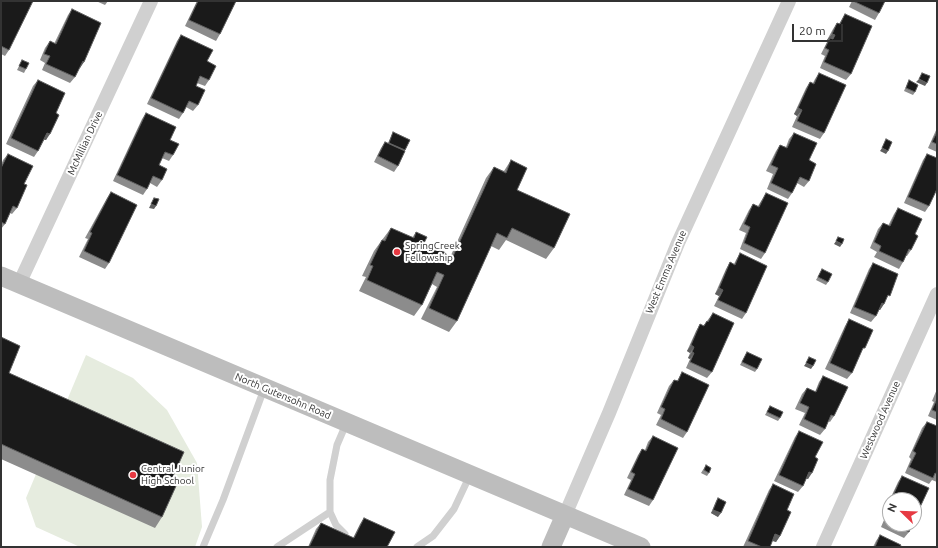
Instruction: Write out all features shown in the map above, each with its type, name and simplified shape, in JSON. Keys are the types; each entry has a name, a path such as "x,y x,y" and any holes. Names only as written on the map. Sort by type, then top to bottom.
{"street":[{"name":"McMillian Drive","path":"19,284 151,1"},
{"name":"West Emma Avenue","path":"551,547 609,413 678,243 789,1"},
{"name":"North Gutensohn Road","path":"1,276 641,547"},
{"name":"Westwood Avenue","path":"823,547 937,294"}],"lane":[{"path":"203,547 223,500 265,388"},
{"path":"344,534 336,525 330,512 330,480 337,445 347,422"},
{"path":"417,547 433,536 454,509 470,474"},
{"path":"277,547 330,512"}],"shaded area":[{"path":"86,355 133,378 167,410 197,463 202,527 195,547 80,547 36,527 26,498"}],"building":[{"path":"1,1 33,1 9,50 1,46"},
{"path":"198,1 236,1 220,34 189,20"},
{"path":"853,1 885,1 879,13"},
{"path":"72,9 101,23 84,62 83,61 75,77 46,64 50,56 44,54 50,41 56,44"},
{"path":"845,14 872,26 851,74 824,62 829,50 825,48 830,38 833,39 835,35 832,34 837,23 840,24"},
{"path":"181,35 213,50 207,61 216,66 209,80 200,76 196,86 205,90 198,105 189,101 183,113 151,98"},
{"path":"22,60 29,63 26,69 19,66"},
{"path":"819,73 846,85 824,133 797,121 802,110 798,108 810,82 814,84"},
{"path":"922,73 930,76 927,83 919,79"},
{"path":"38,80 65,93 56,113 59,115 50,134 47,133 38,151 11,138"},
{"path":"909,80 918,85 915,92 906,88"},
{"path":"146,113 176,127 170,140 179,144 173,155 165,152 159,165 167,169 162,180 153,176 147,189 117,175"},
{"path":"393,132 410,140 405,150 389,143"},
{"path":"937,132 937,144 932,142"},
{"path":"794,133 817,143 809,160 816,164 809,181 800,177 792,193 771,183 778,168 771,165 780,145 787,148"},
{"path":"886,139 892,142 888,151 882,148"},
{"path":"385,142 405,151 398,166 378,156"},
{"path":"8,154 33,166 24,184 27,185 17,208 13,206 5,224 1,222 1,168"},
{"path":"927,154 937,158 937,189 929,206 908,197"},
{"name":"SpringCreek Fellowship","path":"511,160 527,168 517,190 570,214 554,248 512,228 507,238 497,233 457,321 429,308 444,275 437,272 422,305 367,280 373,266 370,265 382,240 385,241 391,228 414,238 416,232 427,237 424,243 446,253 442,262 449,265 494,167 506,173"},
{"path":"111,192 137,205 109,263 84,251 92,233 90,232"},
{"path":"766,193 788,203 765,253 744,243 750,227 744,224 753,204 759,207"},
{"path":"154,198 159,199 156,206 151,204"},
{"path":"898,208 922,219 915,234 918,236 911,250 909,249 903,262 879,251 881,246 874,242 883,223 890,226"},
{"path":"838,237 844,239 842,244 836,241"},
{"path":"740,253 767,266 746,313 718,300 723,290 719,288 730,262 735,265"},
{"path":"873,263 898,274 890,296 888,295 884,304 882,303 876,316 854,307"},
{"path":"822,269 832,274 828,282 818,277"},
{"path":"713,313 734,323 712,372 690,362 694,353 692,352 694,347 691,345 700,324 704,326"},
{"path":"849,319 873,330 852,373 830,363"},
{"path":"1,337 20,346 9,373 184,452 170,483 176,486 162,517 1,444"},
{"path":"747,352 762,359 757,369 742,362"},
{"path":"809,357 816,360 813,366 806,363"},
{"path":"682,372 709,385 687,432 661,419 665,409 661,407 674,380 678,381"},
{"path":"823,376 848,387 834,416 831,415 825,429 804,419 809,407 800,403 807,388 816,392"},
{"path":"937,399 937,412 932,410"},
{"path":"770,406 783,412 780,418 767,412"},
{"path":"927,422 937,426 937,474 935,473 933,478 909,467 916,453 913,451"},
{"path":"799,431 823,442 815,457 818,459 812,473 809,472 803,486 779,475"},
{"path":"653,436 678,448 653,500 628,489 635,474 631,472 642,449 646,451"},
{"path":"706,465 711,468 709,473 704,470"},
{"path":"902,476 929,488 922,503 922,492 895,492"},
{"path":"773,484 794,494 787,510 791,512 780,536 775,534 770,547 762,547 748,541"},
{"path":"718,498 726,502 721,513 713,510"},
{"path":"364,518 395,532 387,547 309,547 321,523 354,538"},
{"path":"880,535 901,545 900,547 875,547"}],"place":[{"name":"SpringCreek Fellowship","path":"397,252"},
{"name":"Central Junior High School","path":"133,475"}]}
